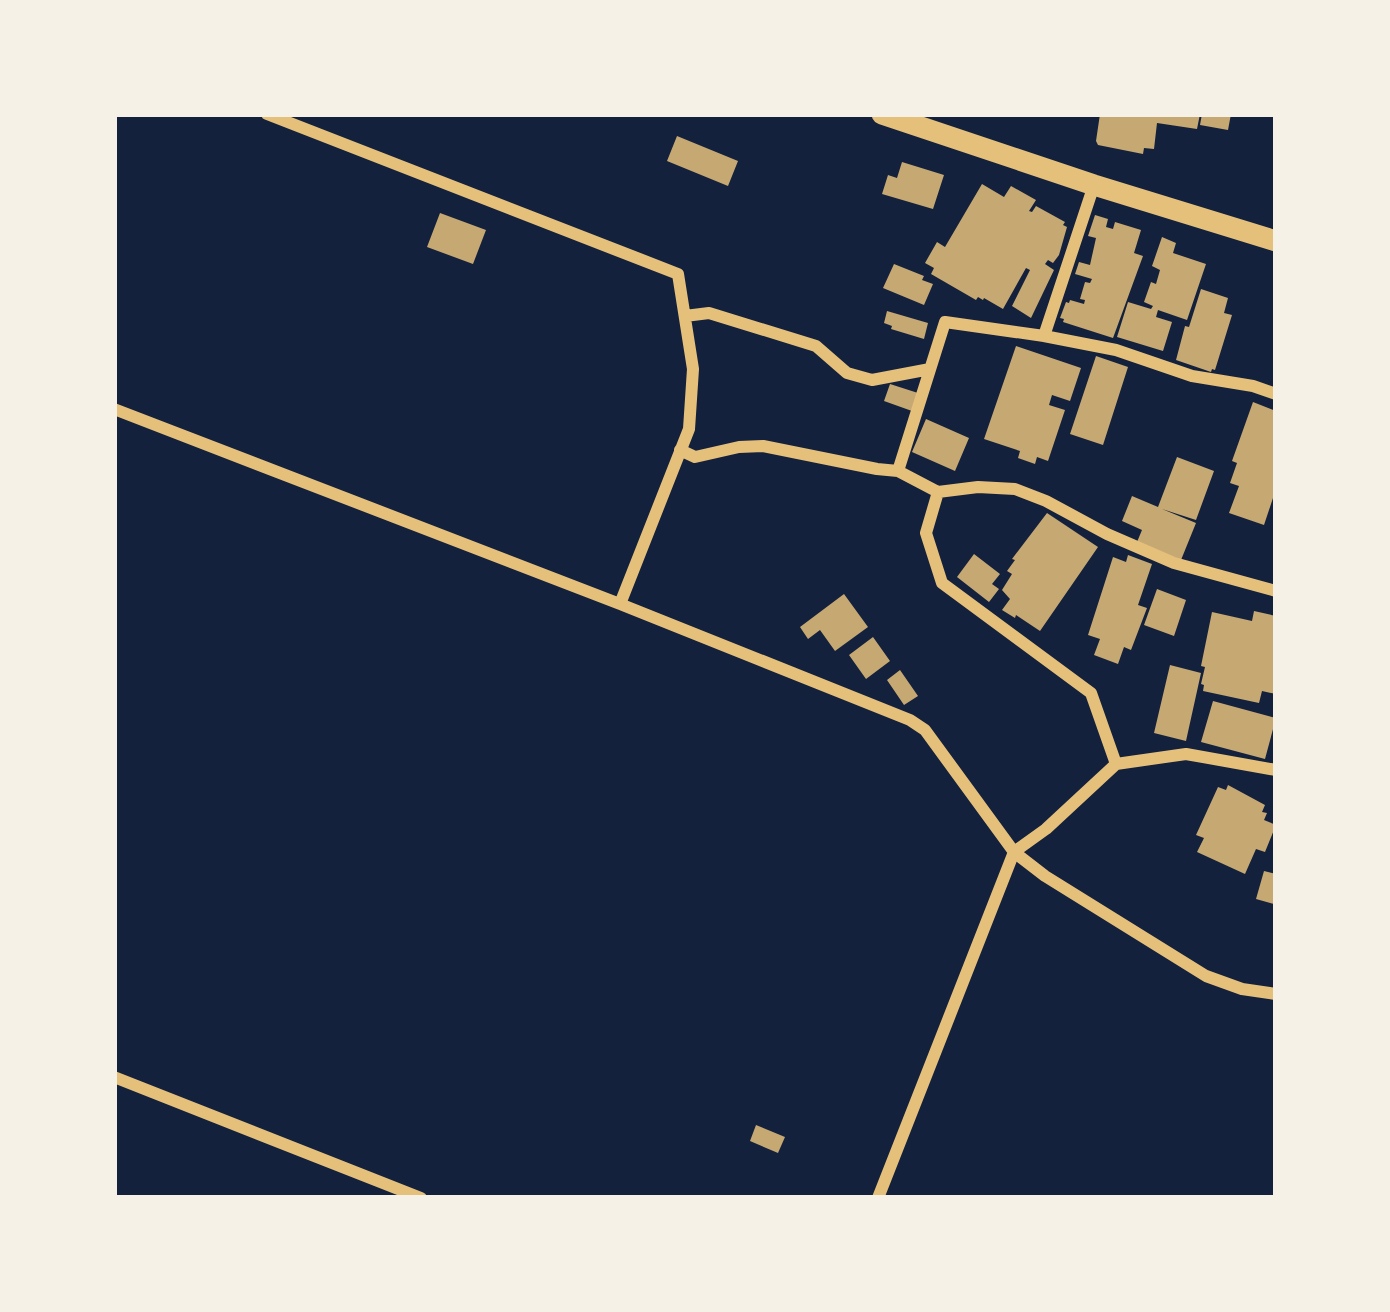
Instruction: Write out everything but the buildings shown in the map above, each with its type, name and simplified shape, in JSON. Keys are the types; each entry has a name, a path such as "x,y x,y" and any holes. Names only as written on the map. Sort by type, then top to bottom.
{"main road":[{"path":"882,114 1276,241"}],"street":[{"path":"267,114 678,274 694,370 689,429 620,604"},
{"path":"1044,336 1094,185"},
{"path":"685,316 709,313 816,346 847,373 872,380 930,369"},
{"path":"898,471 945,322 1116,350 1192,376 1276,394"},
{"path":"114,409 910,720 926,730 1014,852 1206,976 1242,989 1276,994"},
{"path":"680,450 695,457 763,446 898,471 938,492 1015,489 1174,563 1276,591"},
{"path":"938,492 926,533 941,583 1090,693 1116,764"},
{"path":"878,1198 1014,852 1116,764 1186,754 1276,770"},
{"path":"114,1077 421,1198"}]}
